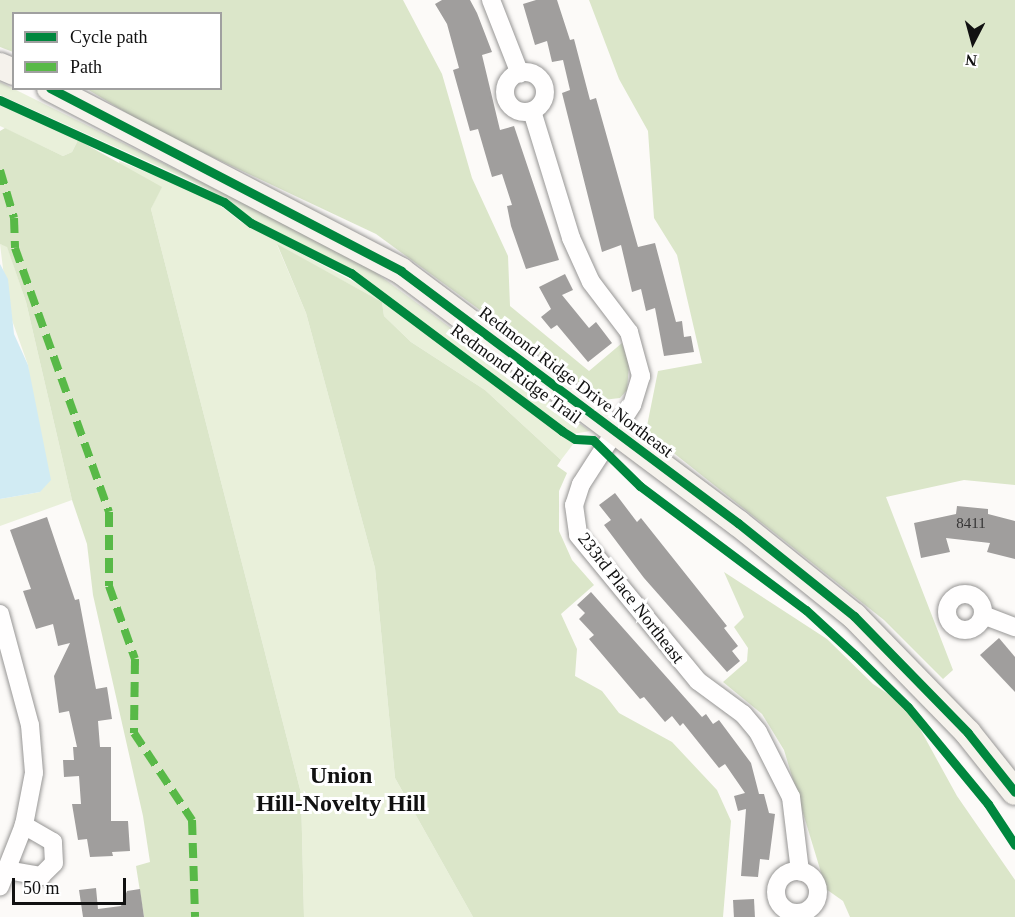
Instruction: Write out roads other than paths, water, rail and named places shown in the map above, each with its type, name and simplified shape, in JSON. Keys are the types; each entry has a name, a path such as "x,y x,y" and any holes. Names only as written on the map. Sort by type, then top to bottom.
{"street":[{"path":"491,0 520,74"},
{"path":"520,74 535,75 543,85 544,98 532,111 518,111 506,96 507,83 520,74"},
{"name":"Redmond Ridge Drive Northeast","path":"54,90 361,247 401,271 854,616 960,724 1015,792"},
{"name":"233rd Place Northeast","path":"532,111 582,263 638,350 639,392 581,484 574,505 578,535 698,681 743,714 758,732 791,797 800,871"},
{"path":"0,614 30,725 34,773 24,825 4,878 41,876 54,863 53,842 24,825"},
{"path":"983,615 1015,627"},
{"path":"800,871 812,877 818,894 810,907 793,915 781,905 776,892 781,879 800,871"}],"water":[{"path":"0,264 8,279 14,334 28,365 51,480 40,492 0,499"}],"district":[{"name":"Union Hill-Novelty Hill","path":"341,790"}]}
